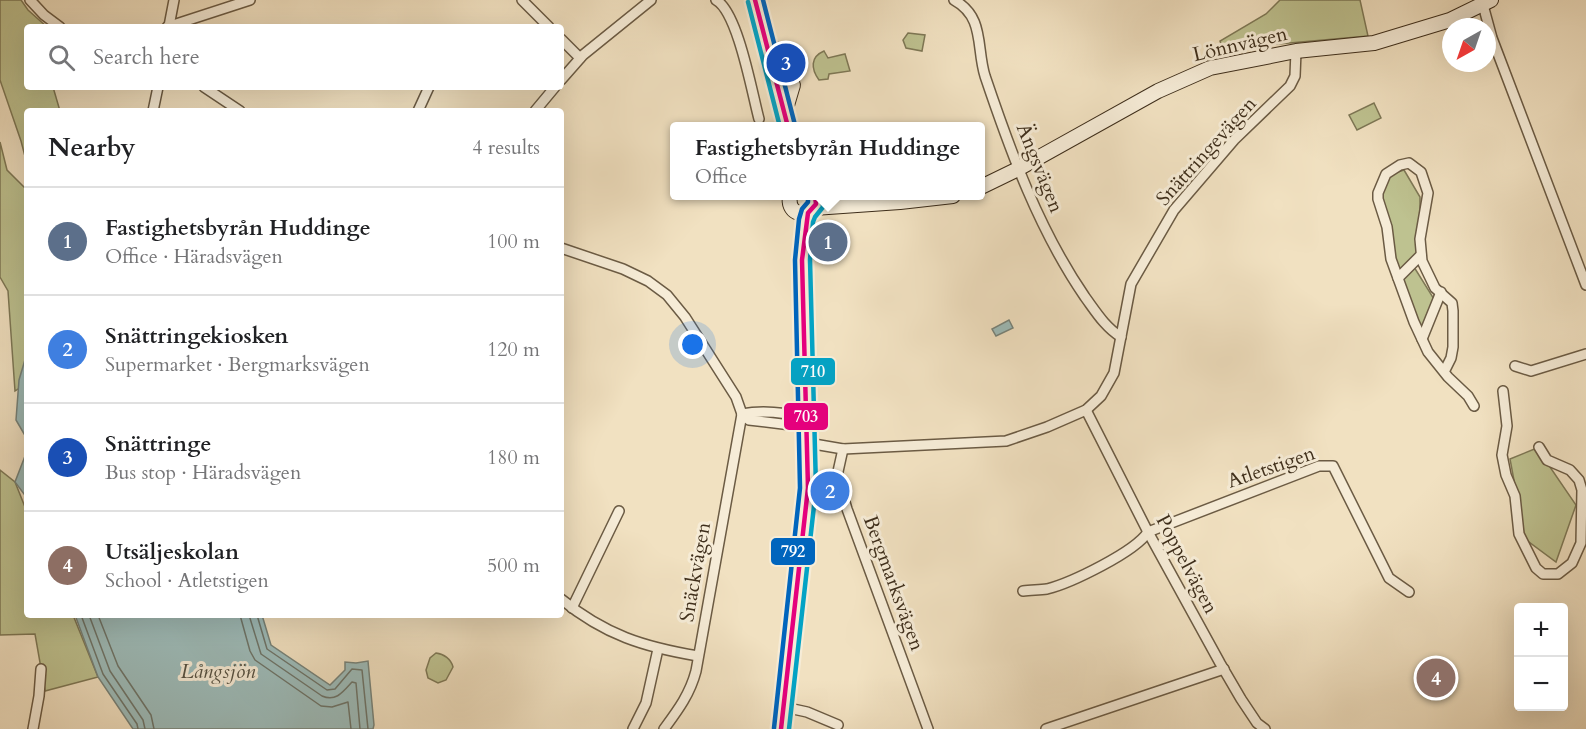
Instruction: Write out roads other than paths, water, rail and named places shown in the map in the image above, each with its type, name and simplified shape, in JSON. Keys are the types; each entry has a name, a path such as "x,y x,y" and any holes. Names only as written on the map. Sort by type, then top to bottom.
{"street":[{"path":"30,0 56,24"},
{"path":"168,24 174,0"},
{"path":"174,24 250,0"},
{"path":"522,0 546,24"},
{"path":"564,77 580,58 651,0"},
{"path":"716,0 733,21 759,119"},
{"path":"755,0 787,120"},
{"name":"Ängsvägen","path":"957,1 968,10 979,35 980,54 985,75 1018,169 1046,231 1064,265 1101,319 1113,333 1121,337"},
{"path":"1487,3 1492,38 1586,285"},
{"name":"Lönnvägen","path":"985,185 1182,78 1210,68 1296,51 1374,44 1442,23 1487,3"},
{"path":"564,42 580,58"},
{"path":"767,43 784,56"},
{"name":"Snättringevägen","path":"808,443 843,449 1006,441 1086,410 1101,396 1114,373 1131,284 1174,210 1234,140 1290,86 1295,76 1296,51"},
{"path":"787,120 793,85"},
{"path":"154,108 157,90"},
{"path":"208,90 236,108"},
{"path":"419,108 428,90"},
{"path":"538,108 552,90"},
{"path":"1444,372 1451,358 1453,347 1452,303 1435,288 1421,255 1420,239 1428,193 1421,172 1409,163 1400,165 1386,174 1378,193 1388,227 1390,259 1428,352 1444,372 1468,396 1474,406"},
{"path":"790,200 790,206 915,200"},
{"path":"781,729 808,488 802,260 810,205"},
{"path":"564,249 623,269 648,281 667,295 698,337 735,397 742,414 749,420 807,422"},
{"path":"1398,278 1421,255"},
{"path":"1422,339 1441,292"},
{"path":"1515,366 1531,371 1586,354"},
{"path":"1503,391 1507,426 1502,455 1506,475 1515,496 1519,534 1536,568 1543,574 1558,574 1566,569 1577,555 1581,543 1581,490 1578,480 1570,470 1547,460 1539,447"},
{"name":"Poppelvägen","path":"1086,410 1148,531 1224,669 1257,723 1265,729"},
{"name":"Snäckvägen","path":"664,729 690,690 742,414"},
{"name":"Bergmarksvägen","path":"843,449 837,476 847,509 928,729"},
{"name":"Atletstigen","path":"1148,531 1319,466 1334,466 1389,578 1408,592"},
{"path":"572,608 619,511"},
{"path":"1023,591 1048,589 1098,568 1143,540 1148,531"},
{"path":"564,601 599,626 623,638 658,649 698,656"},
{"path":"633,729 646,703 658,649"},
{"path":"33,729 41,669"},
{"path":"1046,729 1224,669"},
{"path":"784,707 807,712 817,719 818,728"},
{"path":"813,716 838,725"}],"water":[{"path":"1009,320 1013,328 996,336 992,329"},
{"path":"24,363 24,434 16,420 19,380"},
{"path":"24,459 24,494 15,482"},
{"name":"Långsjön","path":"76,618 263,618 271,645 330,685 345,670 345,662 368,661 374,725 373,729 133,729 98,677"}],"place":[{"name":"Snättringe","path":"786,63"},
{"name":"Fastighetsbyrån Huddinge","path":"828,242"},
{"name":"Snättringekiosken","path":"830,491"},
{"name":"Utsäljeskolan","path":"1436,678"}]}
